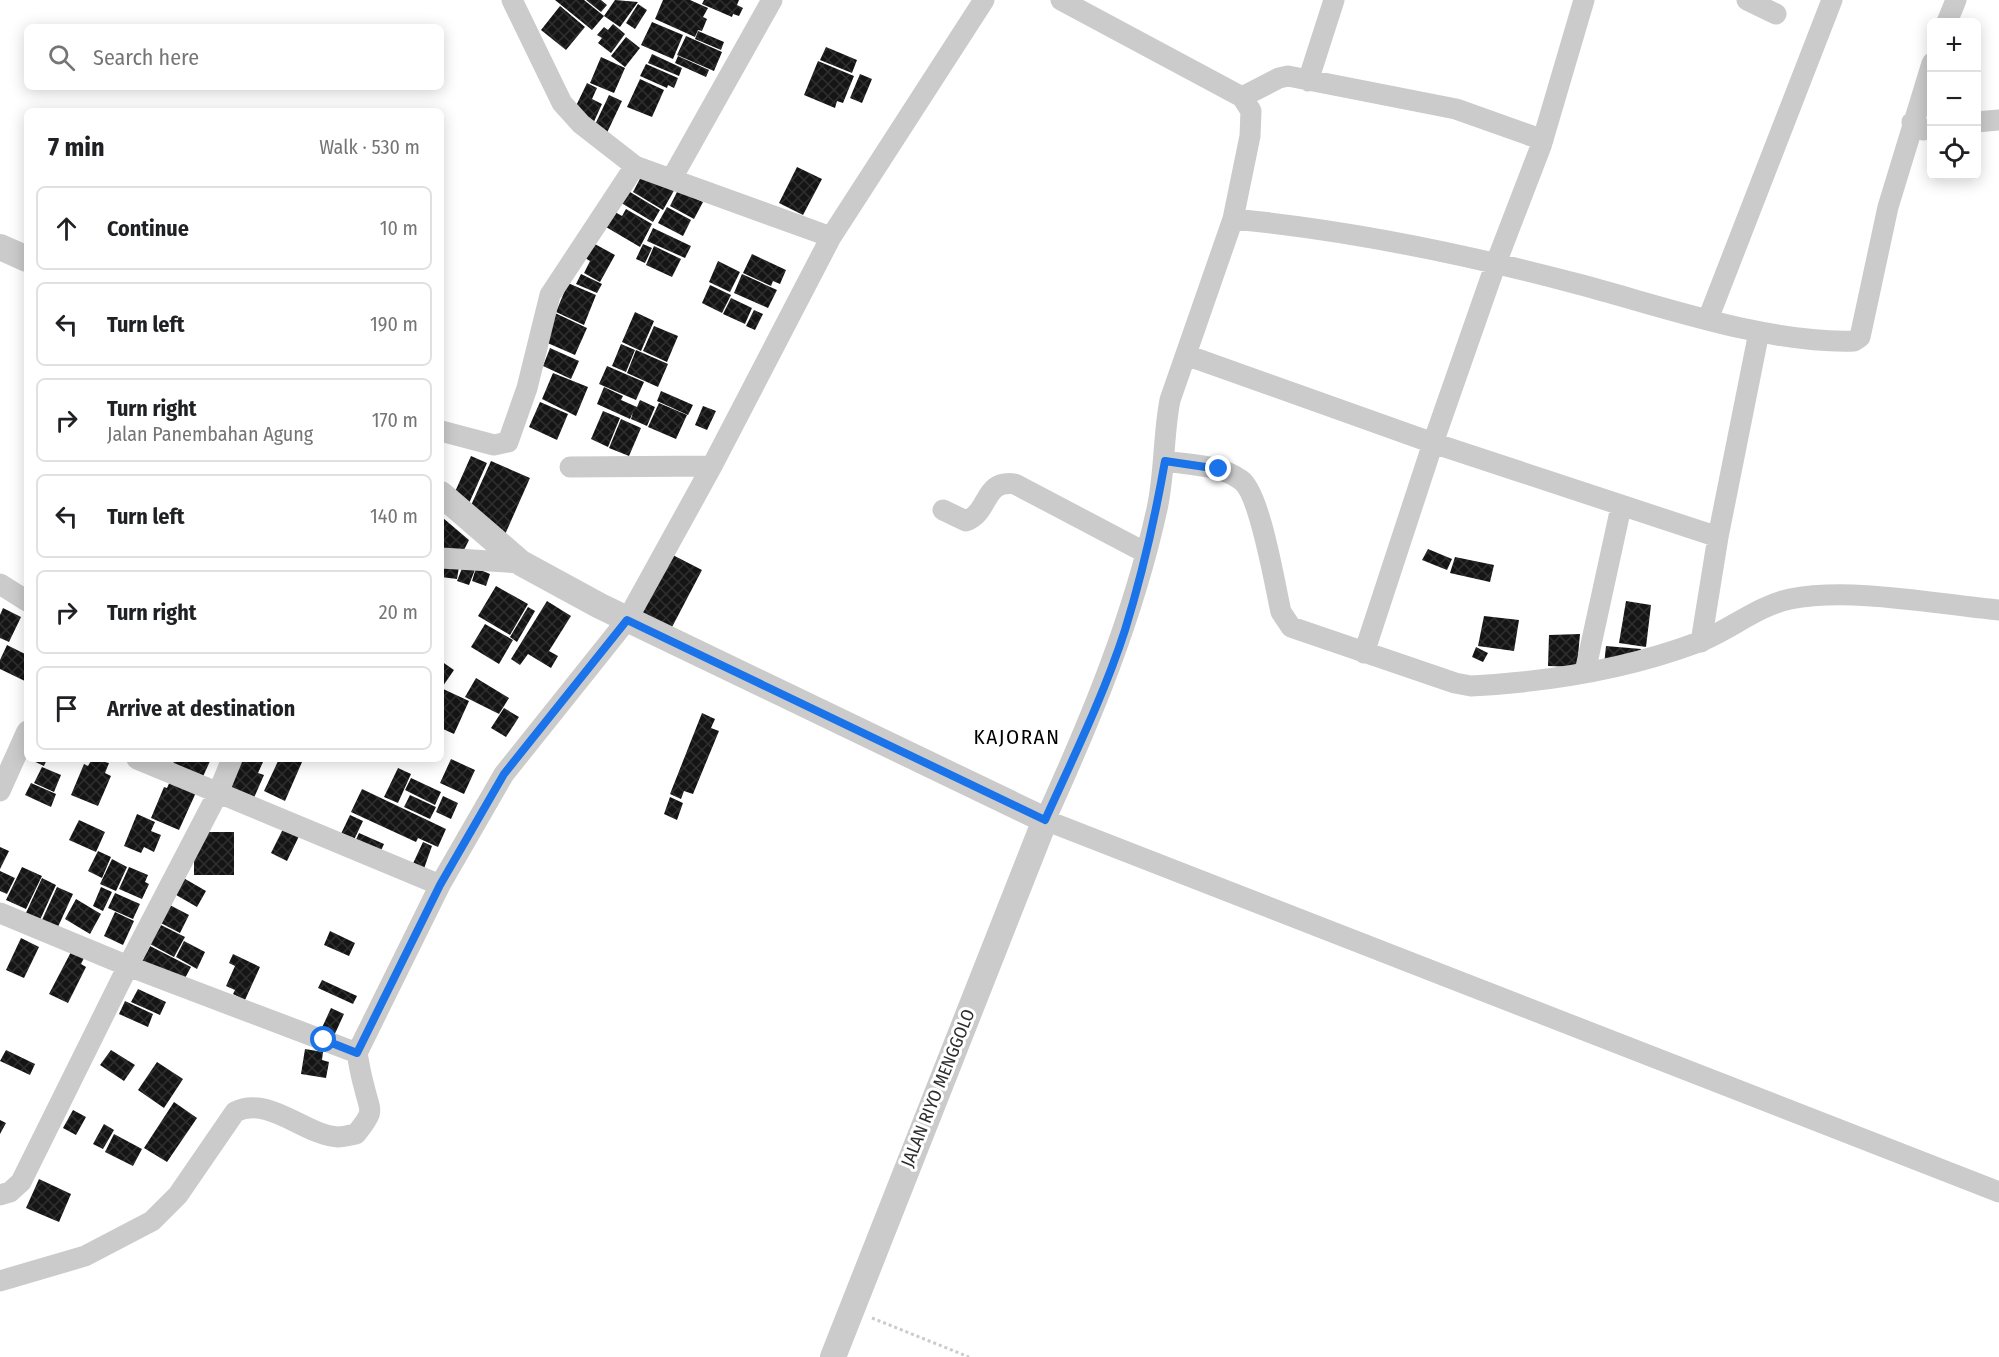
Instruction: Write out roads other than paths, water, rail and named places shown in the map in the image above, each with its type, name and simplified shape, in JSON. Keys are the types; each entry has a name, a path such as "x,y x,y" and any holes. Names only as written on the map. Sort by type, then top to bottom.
{"street":[{"path":"512,0 562,103 581,124 635,166 829,236"},
{"path":"672,178 772,0"},
{"path":"0,1281 85,1256 152,1221 178,1195 235,1112 244,1107 267,1111 323,1134 339,1137 356,1134 367,1120 371,1105 364,1089 357,1053 440,885 504,774 615,614 712,466 829,236 984,0"},
{"path":"1045,820 1084,735 1124,632 1146,553 1165,461 1166,419 1233,219 1250,136 1251,111 1242,97 1061,0"},
{"path":"1308,81 1334,0"},
{"path":"1365,653 1433,443 1496,263 1543,140 1584,0"},
{"path":"1747,0 1776,14"},
{"path":"1708,319 1832,0"},
{"path":"1949,18 1956,0"},
{"path":"1233,219 1295,225 1496,263 1759,332 1854,341 1860,337 1888,207 1922,125 1931,72"},
{"path":"1242,97 1283,77 1456,109 1543,140"},
{"path":"1981,122 1999,120"},
{"path":"444,432 494,445 508,442 527,388 550,295 635,166"},
{"path":"0,247 24,258"},
{"path":"1701,642 1718,537 1759,332"},
{"path":"1186,355 1433,443 1621,507 1718,537"},
{"path":"1165,461 1219,469 1245,483 1257,506 1283,618 1297,629 1471,687 1616,668 1701,642 1777,603 1805,597 1846,595 1999,610"},
{"path":"570,467 712,466"},
{"path":"943,510 962,520 972,519 996,486 1002,483 1015,484 1146,553"},
{"path":"444,497 521,563 615,614 1045,820 1999,1192"},
{"path":"1585,672 1621,507"},
{"path":"444,558 521,563"},
{"path":"0,584 24,599"},
{"path":"0,791 24,738"},
{"path":"144,762 440,885"},
{"path":"0,1195 7,1194 21,1182 128,966 218,793 231,762"},
{"name":"JALAN RIYO MENGGOLO","path":"833,1357 1045,820"},
{"path":"0,913 128,966 357,1053"}],"district":[{"name":"KAJORAN","path":"1017,737"}]}
